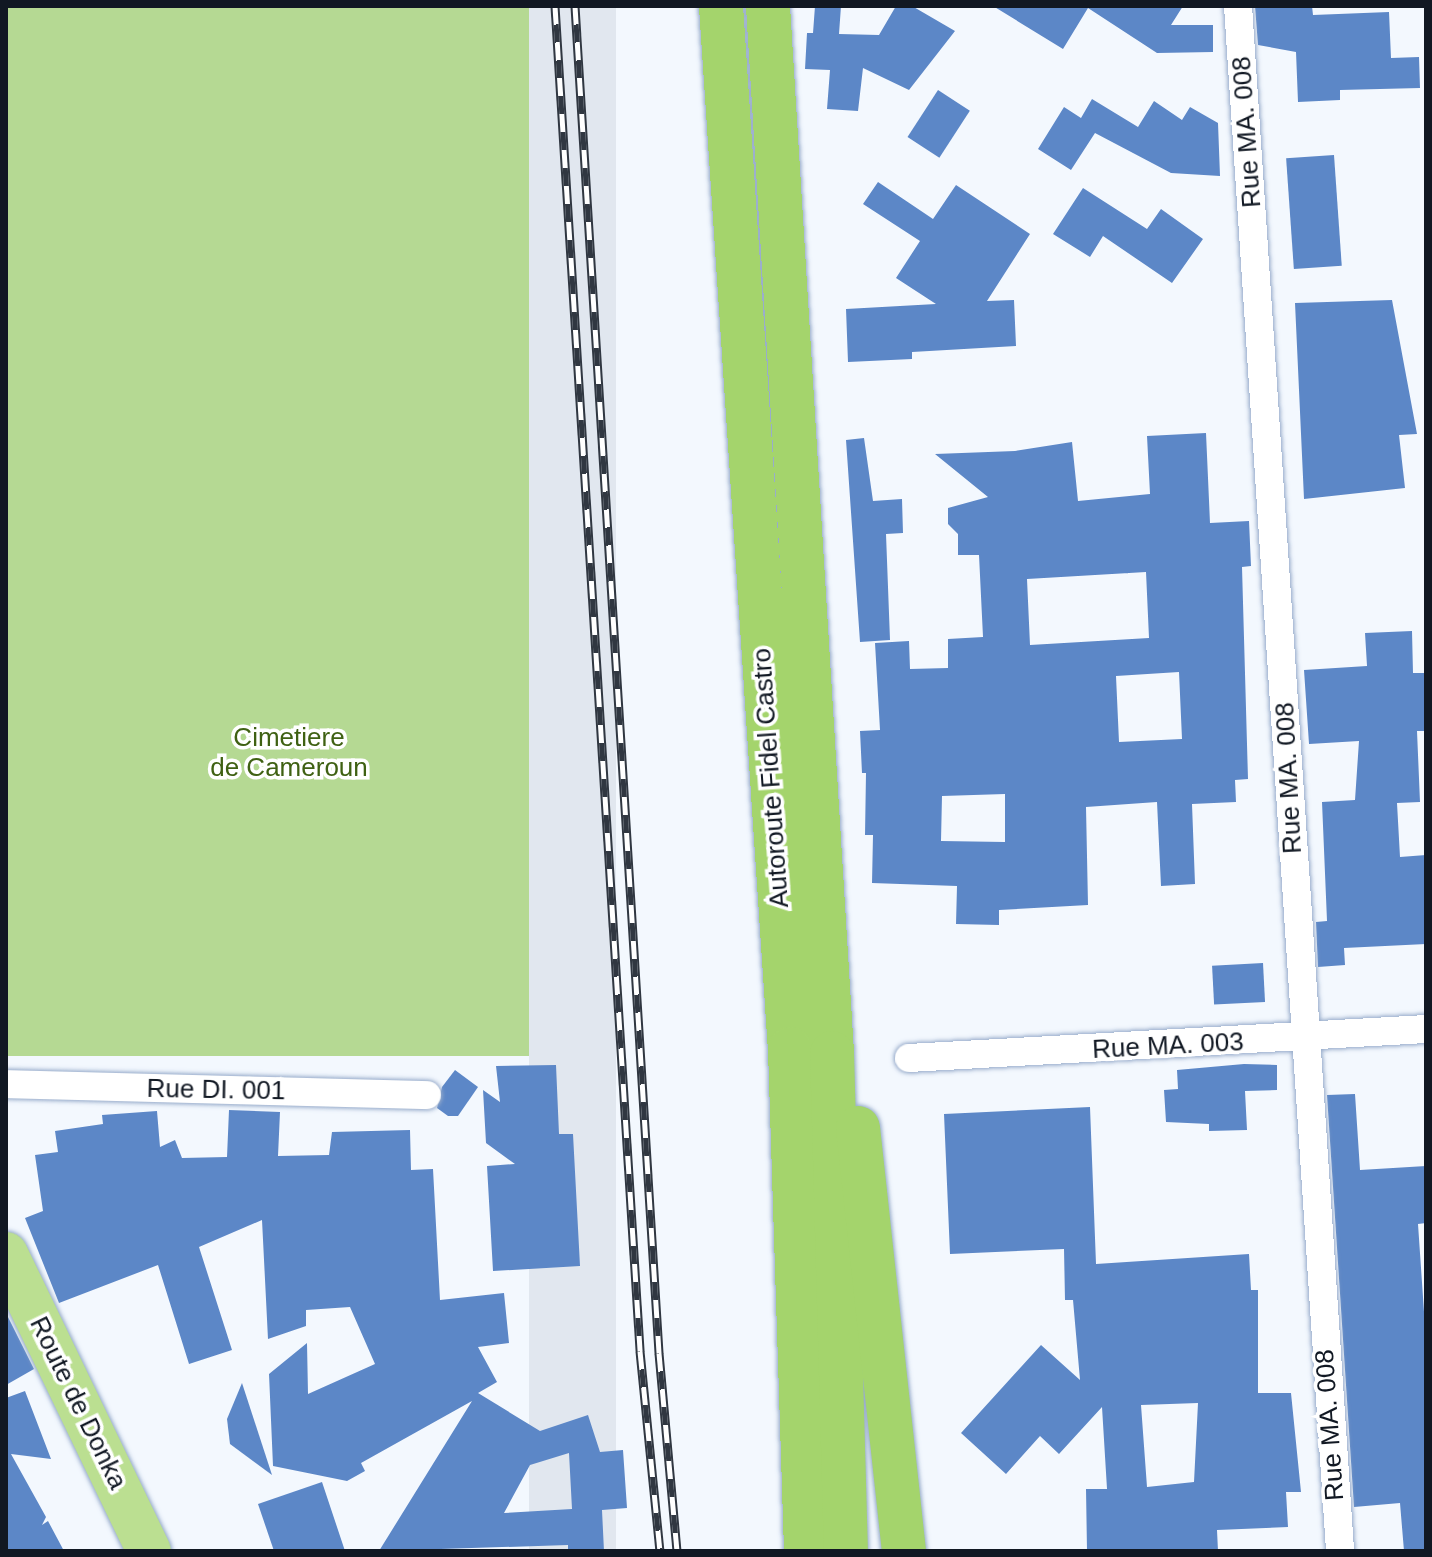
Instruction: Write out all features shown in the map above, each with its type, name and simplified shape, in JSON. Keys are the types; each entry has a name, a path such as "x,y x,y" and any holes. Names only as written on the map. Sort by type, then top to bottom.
{"highway":[{"name":"Autoroute Fidel Castro","path":"721,6 790,1049 806,1551"},
{"name":"Autoroute Fidel Castro","path":"768,6 825,949 846,1551"},
{"path":"825,949 864,1164 904,1551"}],"main road":[{"name":"Route de Donka","path":"6,1254 149,1551"}],"street":[{"name":"Rue MA. 008","path":"1238,6 1282,640 1303,1040 1340,1551"},
{"name":"Rue MA. 003","path":"909,1058 1303,1040 1426,1029"},
{"name":"Rue DI. 001","path":"6,1084 427,1095"}],"shaded area":[{"path":"529,6 616,6 616,1551 529,1551"}],"green space":[{"name":"Cimetiere de Cameroun","path":"6,6 529,6 529,1056 6,1056"}],"building":[{"path":"815,6 841,6 839,34 879,35 896,6 912,6 955,31 909,90 863,68 858,111 827,109 830,70 805,69 807,33 813,33"},
{"path":"993,6 1183,6 1171,25 1213,25 1213,52 1157,53 1088,8 1063,49"},
{"path":"1255,6 1312,6 1313,15 1389,12 1391,58 1419,57 1420,88 1340,90 1340,100 1298,102 1296,52 1258,45"},
{"path":"938,90 970,111 939,158 908,137"},
{"path":"1092,99 1138,127 1154,101 1182,120 1190,107 1218,123 1220,176 1171,173 1095,133 1071,170 1038,149 1064,107 1081,118"},
{"path":"1334,155 1342,266 1294,269 1286,158"},
{"path":"878,182 933,219 956,185 1030,234 987,301 1014,300 1016,346 912,352 912,359 848,362 846,309 936,304 896,278 920,241 863,204"},
{"path":"1083,188 1147,229 1161,209 1203,239 1172,283 1103,236 1090,257 1053,234"},
{"path":"1392,300 1417,434 1399,435 1405,488 1304,499 1295,303"},
{"path":"1206,433 1210,523 1249,521 1251,566 1242,567 1248,779 1235,780 1236,802 1192,804 1195,884 1161,886 1157,802 1086,807 1088,905 999,910 999,925 956,924 957,886 872,883 873,835 865,835 866,773 862,773 860,731 880,730 875,643 909,641 910,669 948,668 948,639 983,637 979,555 958,555 958,534 948,524 948,508 988,497 935,454 1015,451 1072,442 1078,501 1150,494 1147,436","holes":["1146,572 1149,638 1030,645 1027,579","1179,672 1182,739 1119,742 1116,676","1005,794 1005,842 941,841 942,796"]},
{"path":"864,438 873,501 902,499 903,533 886,534 890,640 860,642 846,440"},
{"path":"1412,631 1413,673 1426,673 1426,731 1417,731 1420,802 1397,803 1400,857 1426,855 1426,944 1344,948 1345,965 1318,967 1316,922 1327,921 1322,802 1355,800 1359,741 1309,744 1304,670 1367,666 1365,633"},
{"path":"1263,963 1265,1002 1214,1005 1212,966"},
{"path":"1244,1064 1277,1065 1277,1090 1245,1091 1247,1130 1209,1131 1209,1124 1166,1122 1164,1090 1178,1089 1177,1070"},
{"path":"556,1065 559,1134 573,1134 580,1266 493,1271 487,1166 515,1164 486,1143 483,1090 500,1102 496,1066"},
{"path":"455,1070 478,1087 458,1116 448,1116 437,1108 442,1087"},
{"path":"1355,1094 1360,1170 1426,1166 1426,1223 1418,1224 1426,1341 1426,1551 1404,1551 1400,1503 1354,1507 1327,1095"},
{"path":"1090,1107 1096,1264 1249,1254 1251,1290 1258,1290 1258,1393 1291,1393 1301,1492 1286,1492 1288,1527 1217,1530 1218,1551 1087,1551 1086,1489 1107,1489 1102,1407 1059,1454 1040,1436 1006,1474 961,1433 1041,1345 1080,1380 1073,1300 1065,1300 1064,1249 950,1254 944,1114","holes":["1198,1403 1194,1482 1147,1487 1141,1405"]},
{"path":"229,1110 280,1112 278,1156 329,1155 332,1132 410,1130 411,1170 433,1169 440,1300 504,1293 509,1343 478,1347 497,1382 478,1393 540,1431 588,1415 600,1452 623,1450 627,1508 602,1510 604,1551 568,1551 568,1545 379,1551 472,1401 361,1463 365,1471 347,1481 273,1466 269,1374 307,1343 308,1394 375,1364 350,1307 306,1310 306,1326 268,1339 262,1220 199,1247 232,1350 189,1364 158,1265 59,1303 25,1218 43,1211 35,1155 58,1152 55,1131 103,1124 102,1115 157,1111 160,1147 175,1140 182,1158 227,1157","holes":["569,1453 572,1509 504,1513 530,1465"]},
{"path":"6,1313 34,1369 6,1385"},
{"path":"242,1383 272,1475 230,1444 227,1419"},
{"path":"25,1391 51,1459 11,1454 46,1517 42,1525 48,1521 64,1551 6,1551 6,1398"},
{"path":"322,1482 345,1551 274,1551 258,1504"}],"railway":[{"path":"555,6 640,1351 660,1551"},
{"path":"575,6 659,1353 677,1551"}]}
